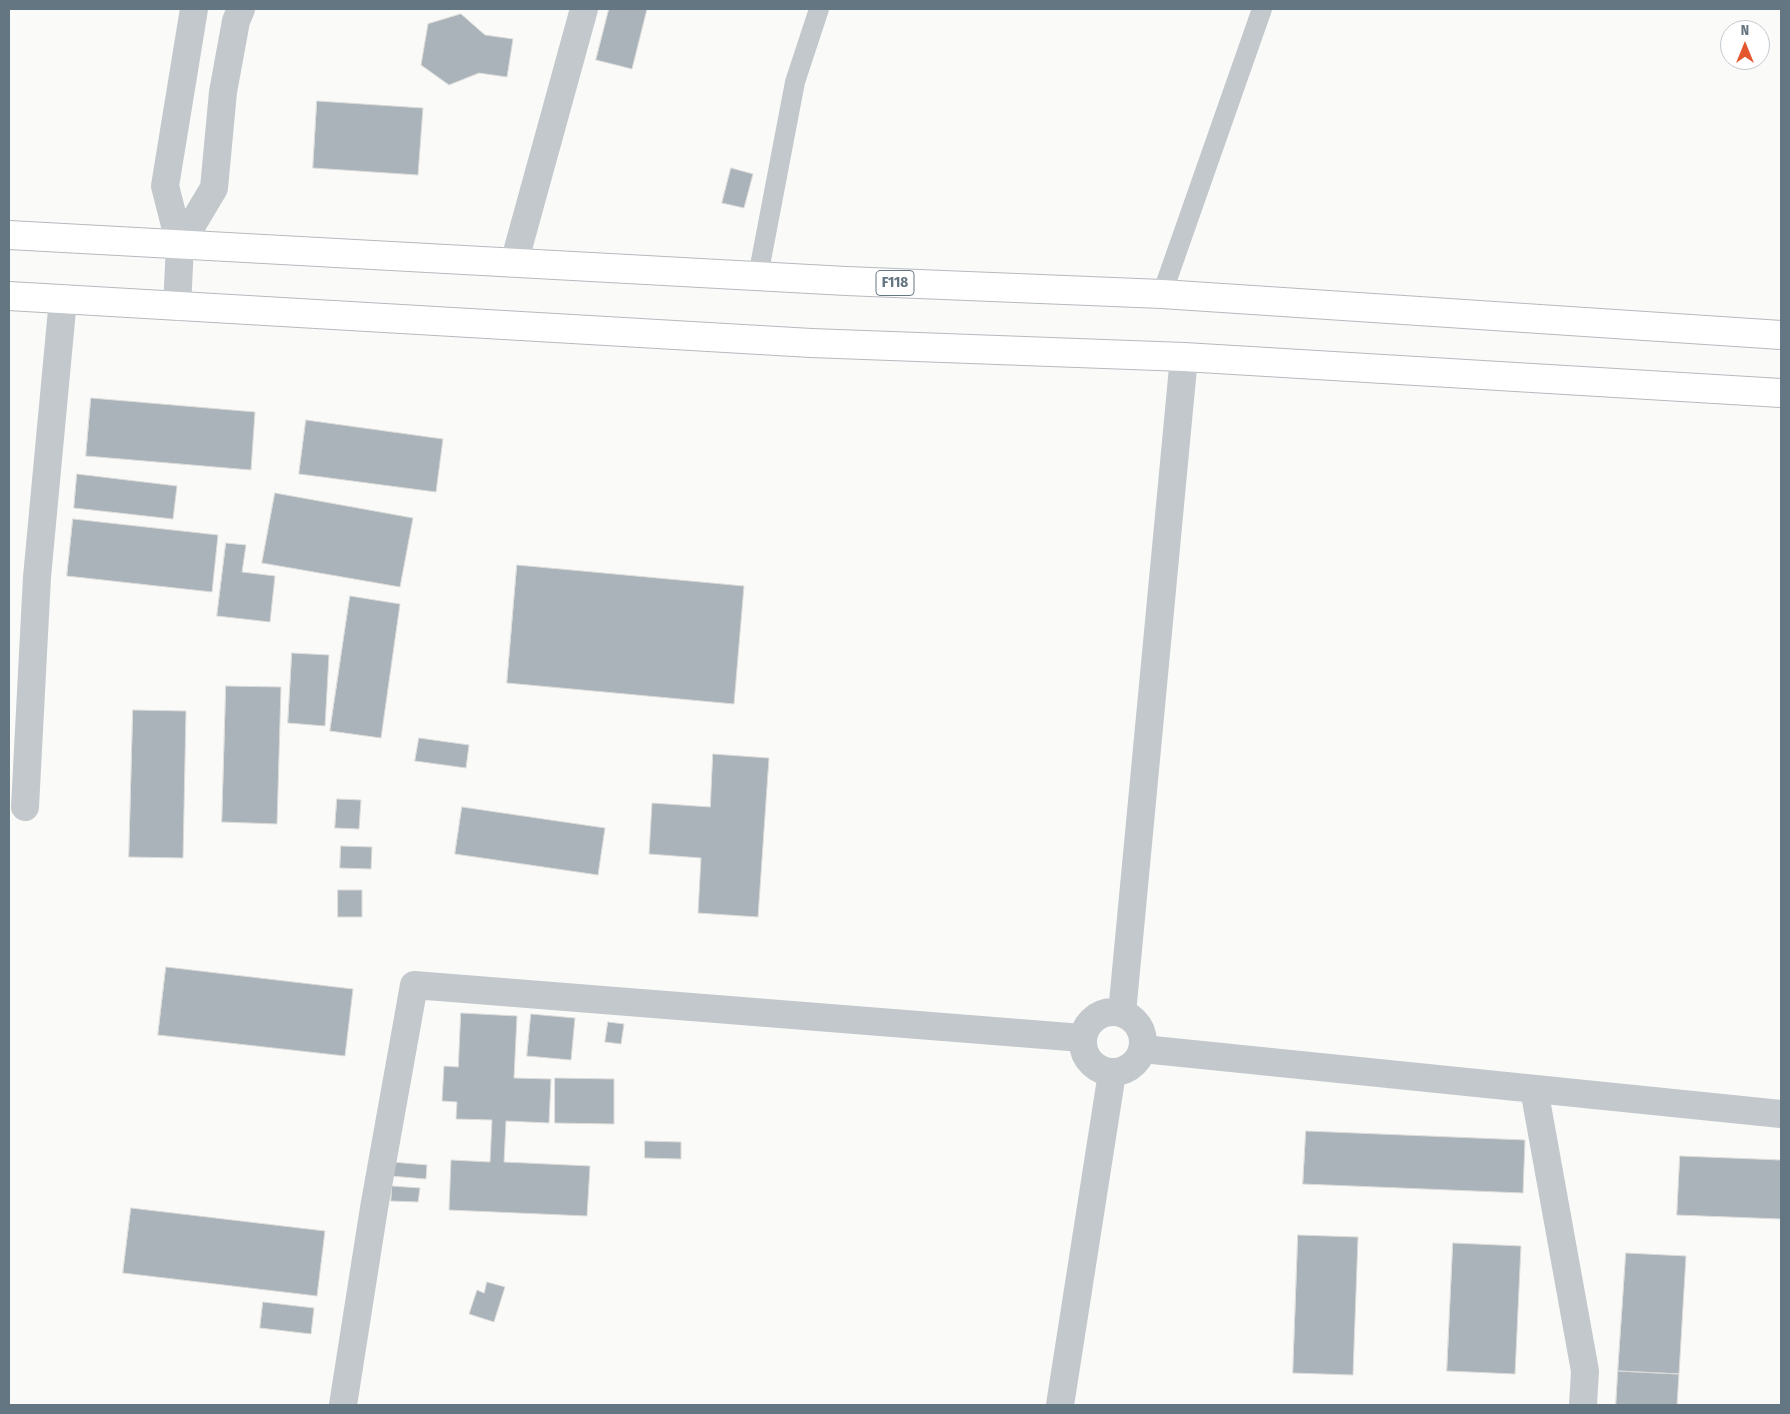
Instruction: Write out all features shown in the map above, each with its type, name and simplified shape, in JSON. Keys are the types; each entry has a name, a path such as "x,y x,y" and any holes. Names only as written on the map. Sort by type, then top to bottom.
{"main road":[{"name":"F118","path":"9,235 758,276 1162,294 1781,335"},
{"path":"9,296 811,343 1184,357 1781,393"}],"street":[{"path":"176,307 180,245 165,186 194,9"},
{"path":"180,245 214,188 223,92 236,21 241,9"},
{"path":"514,263 584,9"},
{"path":"26,807 37,577 62,300"},
{"path":"1122,1013 1184,357"},
{"path":"343,1405 374,1208 414,985 1082,1038"},
{"path":"1108,1011 1122,1013 1135,1020 1143,1034 1143,1049 1137,1062 1126,1070 1112,1073 1099,1070 1089,1062 1084,1050 1082,1038 1087,1025 1096,1016 1108,1011"},
{"path":"1143,1049 1781,1114"},
{"path":"1060,1405 1112,1073"},
{"path":"1534,1089 1585,1371 1583,1405"}],"lane":[{"path":"758,276 795,82 819,9"},
{"path":"1162,294 1262,9"}],"building":[{"path":"609,9 647,9 632,69 596,60"},
{"path":"461,14 485,35 513,39 507,77 479,73 449,85 421,65 428,24"},
{"path":"317,101 423,108 418,175 313,168"},
{"path":"731,168 753,174 744,208 722,203"},
{"path":"91,398 255,412 251,470 86,456"},
{"path":"306,420 443,439 436,492 299,474"},
{"path":"77,474 177,486 173,519 74,508"},
{"path":"275,493 413,518 400,587 262,563"},
{"path":"73,519 218,535 212,592 67,576"},
{"path":"226,543 246,545 242,572 275,576 270,622 217,616"},
{"path":"517,565 744,586 734,704 507,683"},
{"path":"350,596 400,604 381,738 330,731"},
{"path":"292,653 329,655 325,726 288,723"},
{"path":"226,686 281,687 277,824 222,822"},
{"path":"133,710 186,711 183,858 129,857"},
{"path":"419,738 469,745 466,768 415,761"},
{"path":"713,754 769,758 758,917 698,913 701,858 649,854 652,803 710,807"},
{"path":"337,799 361,800 359,829 335,828"},
{"path":"462,807 605,828 598,875 455,854"},
{"path":"341,846 372,847 371,869 340,868"},
{"path":"338,890 362,890 362,917 338,917"},
{"path":"166,967 353,989 345,1056 158,1035"},
{"path":"461,1013 517,1016 514,1078 551,1079 549,1123 506,1121 504,1162 590,1166 587,1216 449,1210 451,1160 490,1162 492,1120 456,1119 457,1102 442,1101 444,1066 458,1067"},
{"path":"531,1014 575,1018 571,1060 527,1056"},
{"path":"608,1022 624,1024 621,1044 605,1042"},
{"path":"555,1078 614,1079 614,1124 555,1123"},
{"path":"1306,1131 1525,1140 1523,1193 1303,1184"},
{"path":"645,1141 681,1142 681,1159 645,1158"},
{"path":"1680,1156 1781,1160 1781,1219 1677,1215"},
{"path":"392,1162 427,1165 426,1179 391,1176"},
{"path":"392,1186 420,1188 418,1202 391,1201"},
{"path":"131,1208 325,1231 317,1296 123,1273"},
{"path":"1298,1235 1358,1237 1353,1375 1293,1373"},
{"path":"1453,1243 1521,1246 1515,1374 1447,1371"},
{"path":"1626,1253 1686,1256 1679,1374 1618,1371"},
{"path":"487,1282 505,1287 494,1322 469,1314 477,1290 484,1293"},
{"path":"263,1302 314,1308 311,1334 260,1328"},
{"path":"1618,1371 1679,1374 1677,1405 1616,1405"}]}
